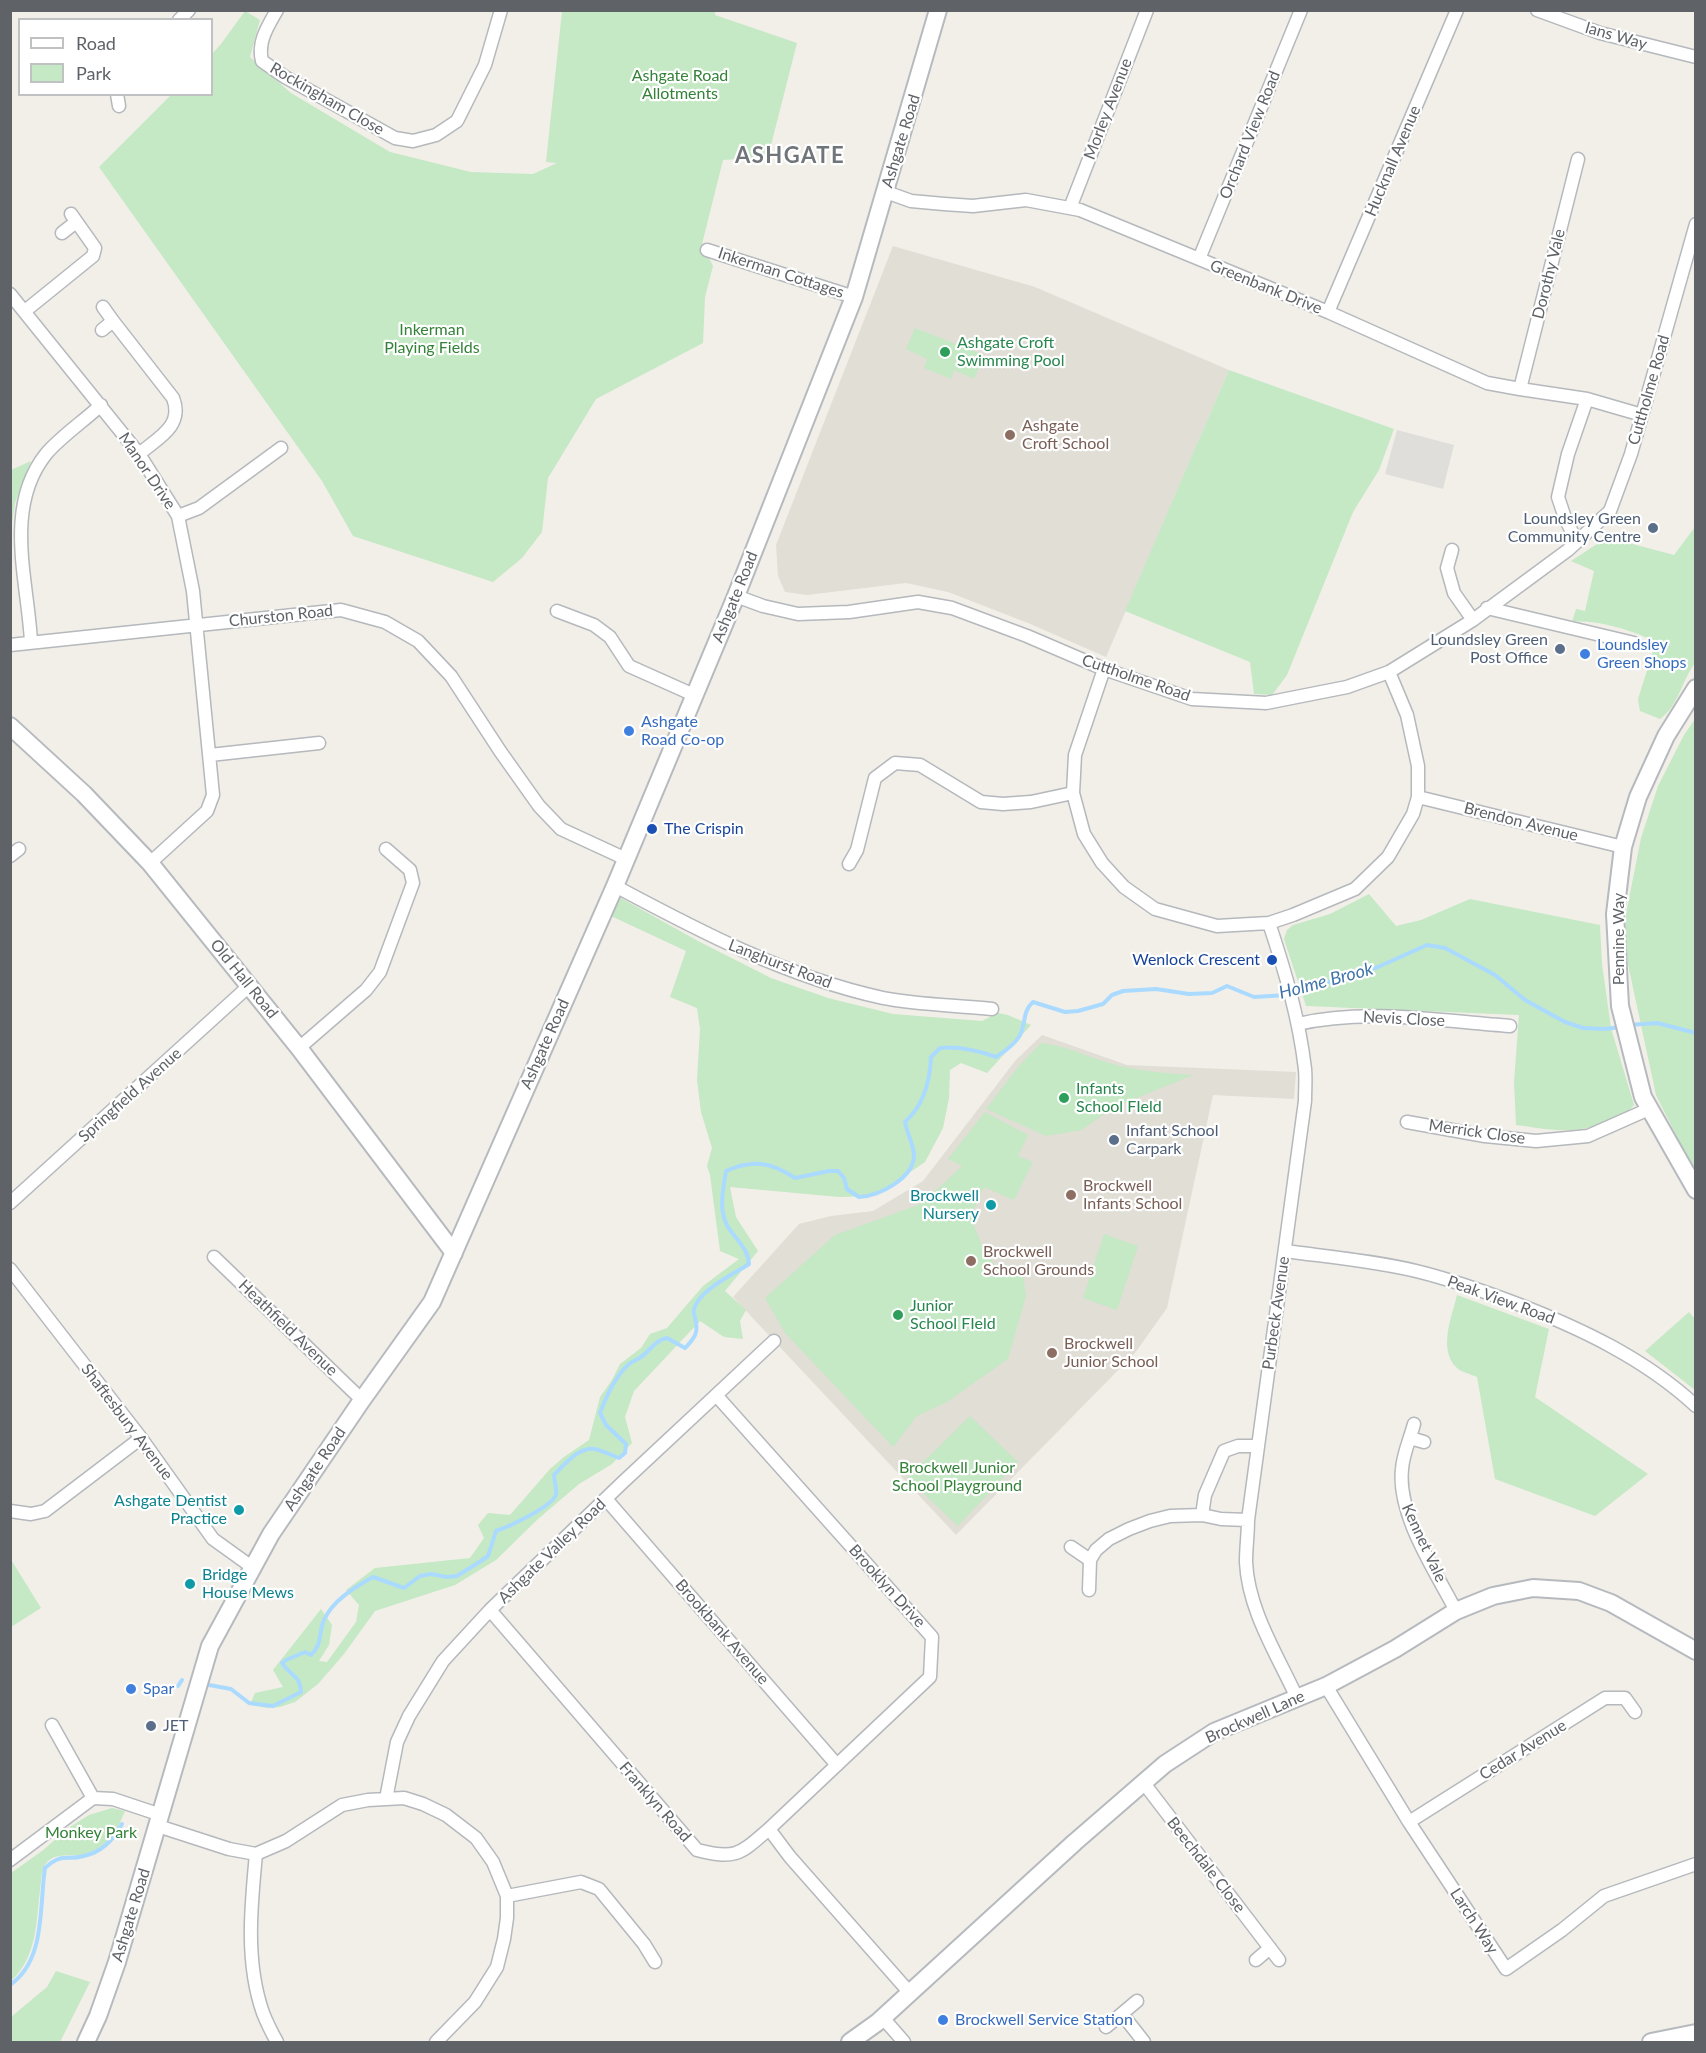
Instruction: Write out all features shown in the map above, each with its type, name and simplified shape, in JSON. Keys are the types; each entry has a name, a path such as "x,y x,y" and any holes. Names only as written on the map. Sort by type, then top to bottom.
{"street":[{"name":"Rockingham Close","path":"273,12 264,34 260,53 262,61 285,77 394,138 413,141 436,135 456,121 485,66 501,10"},
{"name":"Ashgate Road","path":"86,2043 117,1962 210,1647 271,1534 432,1302 615,886 736,596 854,297 938,10"},
{"name":"Morley Avenue","path":"1070,208 1147,10"},
{"name":"Orchard View Road","path":"1200,259 1302,10"},
{"name":"Hucknall Avenue","path":"1328,312 1457,10"},
{"name":"Ians Way","path":"1537,10 1600,33 1695,57"},
{"name":"Dorothy Vale","path":"1520,390 1578,159"},
{"name":"Greenbank Drive","path":"886,192 911,201 944,204 973,206 1026,200 1070,208 1328,312 1487,382 1520,390 1587,399 1642,415"},
{"path":"25,311 93,256 95,248 74,218 62,233"},
{"name":"Cuttholme Road","path":"736,596 763,606 798,614 849,612 918,602 952,608 1027,636 1104,669 1192,699 1266,703 1347,687 1389,672 1473,620 1577,542 1610,511 1631,454 1695,224"},
{"name":"Inkerman Cottages","path":"707,250 854,297"},
{"name":"Manor Drive","path":"10,294 139,454 178,516 193,591 213,795 207,811 150,863"},
{"path":"103,307 173,398 177,409 176,420 139,454"},
{"path":"102,330 113,321"},
{"path":"1577,542 1558,497 1568,454 1587,399"},
{"path":"31,642 20,536 27,494 34,472 47,453 101,405"},
{"path":"178,516 199,508 281,448"},
{"path":"1452,550 1447,568 1454,593 1473,620"},
{"path":"1487,608 1634,643"},
{"name":"Churston Road","path":"10,645 341,610 385,622 418,641 451,676 539,806 561,829 626,859"},
{"path":"557,611 594,625 610,637 629,666 694,695"},
{"path":"1104,669 1075,755 1073,793 1084,834 1102,863 1124,887 1155,909 1217,926 1269,923 1354,889 1388,857 1413,814 1418,797 1418,766 1407,715 1389,672"},
{"name":"Pennine Way","path":"1695,688 1666,736 1638,797 1623,847 1615,914 1620,1006 1643,1096 1695,1190"},
{"name":"Old Hall Road","path":"10,726 84,794 150,863 299,1048 454,1253"},
{"path":"210,755 319,743"},
{"path":"849,864 857,850 875,778 895,763 920,765 981,802 1003,804 1031,802 1073,793"},
{"name":"Brendon Avenue","path":"1418,797 1623,847"},
{"path":"299,1048 366,990 380,972 413,883 410,870 386,849"},
{"name":"Langhurst Road","path":"615,886 703,933 807,978 886,998 992,1009"},
{"name":"Purbeck Avenue","path":"1269,923 1298,1023 1305,1071 1305,1101 1248,1520 1246,1563 1252,1597 1297,1698"},
{"name":"Springfield Avenue","path":"10,1203 249,986"},
{"name":"Nevis Close","path":"1298,1023 1323,1018 1365,1016 1510,1026"},
{"name":"Merrick Close","path":"1407,1122 1485,1136 1536,1141 1588,1136 1649,1109"},
{"name":"Peak View Road","path":"1285,1251 1418,1271 1468,1286 1560,1321 1622,1352 1695,1406"},
{"name":"Heathfield Avenue","path":"214,1257 362,1400"},
{"name":"Shaftesbury Avenue","path":"10,1269 141,1438 213,1539 252,1567"},
{"name":"Ashgate Valley Road","path":"386,1799 397,1742 409,1716 443,1661 490,1611 774,1341"},
{"name":"Brooklyn Drive","path":"716,1395 932,1637 930,1677 769,1829"},
{"name":"Kennet Vale","path":"1414,1424 1402,1468 1401,1493 1407,1516 1456,1611"},
{"path":"1410,1437 1424,1442"},
{"path":"10,1511 30,1514 45,1511 141,1438"},
{"path":"1202,1515 1205,1495 1224,1451 1238,1446 1258,1446"},
{"name":"Brookbank Avenue","path":"606,1499 837,1765"},
{"path":"1089,1590 1090,1560 1096,1550 1109,1539 1129,1529 1170,1516 1202,1515 1221,1519 1248,1520"},
{"path":"1071,1547 1090,1560"},
{"name":"Brockwell Lane","path":"850,2043 883,2018 1165,1764 1214,1732 1326,1686 1395,1649 1456,1611 1493,1596 1533,1588 1579,1591 1611,1603 1695,1651"},
{"name":"Franklyn Road","path":"490,1611 697,1850 711,1854 741,1853 769,1829"},
{"name":"Larch Way","path":"1326,1686 1409,1822 1506,1969 1562,1930 1604,1896 1695,1864"},
{"name":"Cedar Avenue","path":"1409,1822 1605,1698 1625,1698 1635,1712"},
{"path":"52,1725 93,1798"},
{"name":"Beechdale Close","path":"1143,1782 1279,1960"},
{"path":"10,1860 93,1798 113,1799 229,1849 256,1854 286,1841 342,1805 368,1800 404,1798 423,1803 446,1815 476,1838 493,1862 507,1896 507,1918 497,1967 475,2002 436,2043"},
{"path":"769,1829 790,1857 910,1993"},
{"path":"256,1854 251,1901 252,1967 263,2014 277,2043"},
{"path":"507,1896 582,1882 599,1889 644,1944 655,1962"},
{"path":"1256,1959 1270,1948"},
{"path":"1106,2027 1137,2001"},
{"path":"1122,2014 1144,2043"},
{"path":"883,2018 904,2043"},
{"path":"1651,2043 1695,2033"}],"shaded area":[{"name":"Ashgate Croft School","path":"893,246 1035,287 1229,370 1106,657 948,592 906,583 807,595 785,592 778,576 776,545"},
{"path":"1397,430 1454,445 1443,489 1385,474"},
{"name":"Brockwell School Grounds","path":"1042,1035 1127,1065 1296,1072 1294,1099 1213,1095 1167,1308 1135,1353 956,1535 733,1297 799,1224 831,1216 873,1211 923,1181 1015,1061"}],"green space":[{"name":"Inkerman Playing Fields","path":"245,11 260,20 250,57 291,93 390,152 471,172 533,174 557,163 546,162 562,11 715,11 715,15 797,43 768,157 723,160 702,244 713,266 705,297 703,343 596,399 548,478 542,532 522,558 493,582 353,536 322,481 99,167 170,96 213,96 213,53"},
{"name":"Ashgate Croft Swimming Pool","path":"915,328 984,355 974,379 954,370 951,379 924,368 927,359 906,349"},
{"path":"1229,370 1394,429 1379,470 1353,512 1287,675 1272,695 1254,694 1250,662 1125,611"},
{"path":"31,461 15,503 11,524 11,470"},
{"path":"1695,527 1695,663 1671,708 1660,719 1640,711 1638,699 1656,642 1615,627 1593,622 1572,622 1576,609 1585,611 1594,571 1571,561 1610,538 1674,555"},
{"path":"1695,719 1695,1173 1656,1095 1626,955 1626,914 1641,838 1658,786 1684,735"},
{"path":"1369,894 1396,926 1421,920 1470,899 1600,925 1602,964 1611,1028 1634,1105 1613,1120 1577,1130 1516,1125 1514,1082 1519,1015 1306,1006 1284,939 1287,930 1293,925 1330,914"},
{"path":"619,897 771,978 828,998 893,1014 982,1021 998,1013 1031,1025 987,1073 961,1063 950,1070 949,1098 943,1128 925,1162 875,1196 839,1197 730,1187 736,1217 758,1251 725,1291 746,1310 740,1321 743,1339 724,1337 700,1321 634,1391 625,1417 632,1443 612,1464 579,1484 538,1519 496,1560 455,1585 375,1611 344,1654 318,1684 295,1702 267,1708 250,1705 255,1693 283,1687 273,1670 321,1609 332,1625 329,1645 319,1661 327,1662 356,1622 359,1605 346,1590 375,1568 470,1558 484,1538 478,1525 488,1513 510,1515 550,1469 589,1440 600,1397 620,1364 641,1348 650,1334 667,1328 703,1286 739,1259 720,1251 707,1166 712,1148 701,1112 697,1080 700,1029 697,1008 670,997 686,951 611,916"},
{"name":"Infants School FIeld","path":"1041,1043 1059,1046 1130,1068 1193,1075 1112,1108 1082,1130 1046,1136 986,1109 1018,1067"},
{"name":"Junior School FIeld","path":"985,1112 1028,1135 1018,1156 1033,1162 1014,1200 984,1187 973,1211 976,1213 971,1217 982,1246 996,1267 1023,1273 1026,1296 1008,1359 947,1402 917,1416 893,1447 785,1333 765,1298 835,1235 918,1205 941,1186 962,1166 948,1159"},
{"path":"1104,1234 1138,1246 1117,1310 1083,1298"},
{"path":"1457,1295 1549,1329 1535,1397 1648,1474 1595,1516 1495,1479 1477,1377 1458,1369 1448,1351 1448,1332"},
{"path":"1689,1312 1695,1319 1695,1390 1645,1351"},
{"name":"Brockwell Junior School Playground","path":"970,1416 1018,1462 958,1526 907,1478"},
{"path":"10,1558 41,1608 11,1627 10,1627"},
{"name":"Monkey Park","path":"112,1808 125,1811 115,1834 106,1842 94,1851 85,1854 55,1857 44,1867 31,1950 20,1972 11,1981 11,1873 70,1827 89,1815"},
{"path":"56,1971 90,1982 60,2042 11,2042 11,2017 47,1987"}],"waterway":[{"name":"Holme Brook","path":"209,1685 231,1689 249,1703 273,1706 301,1692 297,1678 282,1663 305,1652 311,1655 315,1651 328,1613 345,1595 373,1577 404,1588 420,1576 431,1574 457,1576 488,1556 496,1531 530,1516 553,1499 556,1494 554,1475 572,1457 583,1450 595,1449 619,1458 625,1453 626,1444 606,1425 600,1413 615,1381 629,1364 663,1339 667,1338 685,1348 694,1338 696,1331 694,1311 697,1302 710,1289 749,1264 744,1249 728,1227 723,1214 722,1200 726,1171 753,1164 778,1168 795,1178 838,1171 844,1178 847,1189 859,1197 885,1189 902,1178 913,1163 914,1154 905,1122 917,1108 925,1092 931,1057 940,1048 969,1050 996,1057 1019,1037 1027,1010 1033,1002 1065,1012 1103,1004 1112,995 1123,991 1156,989 1189,994 1212,993 1227,986 1254,997 1287,995 1378,967 1427,945 1445,948 1495,975 1525,1000 1565,1022 1583,1028 1621,1027"},
{"name":"Holme Brook","path":"1629,1025 1657,1023 1696,1033"},
{"name":"Holme Brook","path":"178,1686 182,1680"},
{"name":"Holme Brook","path":"10,1985 22,1974 30,1962 35,1947 39,1932 45,1868 60,1858 78,1857 102,1848 122,1824"}],"place":[{"name":"Ashgate Croft Swimming Pool","path":"945,352"},
{"name":"Ashgate Croft School","path":"1010,435"},
{"name":"Loundsley Green Community Centre","path":"1653,528"},
{"name":"Loundsley Green Post Office","path":"1560,649"},
{"name":"Loundsley Green Shops","path":"1585,654"},
{"name":"Ashgate Road Co-op","path":"629,731"},
{"name":"The Crispin","path":"652,829"},
{"name":"Wenlock Crescent","path":"1272,960"},
{"name":"Infants School FIeld","path":"1064,1098"},
{"name":"Infant School Carpark","path":"1114,1140"},
{"name":"Brockwell Infants School","path":"1071,1195"},
{"name":"Brockwell Nursery","path":"991,1205"},
{"name":"Brockwell School Grounds","path":"971,1261"},
{"name":"Junior School FIeld","path":"898,1315"},
{"name":"Brockwell Junior School","path":"1052,1353"},
{"name":"Ashgate Dentist Practice","path":"239,1510"},
{"name":"Bridge House Mews","path":"190,1584"},
{"name":"Spar","path":"131,1689"},
{"name":"JET","path":"151,1726"},
{"name":"Brockwell Service Station","path":"943,2020"}],"district":[{"name":"ASHGATE","path":"790,156"}],"park label":[{"name":"Ashgate Road Allotments","path":"680,85"}]}
